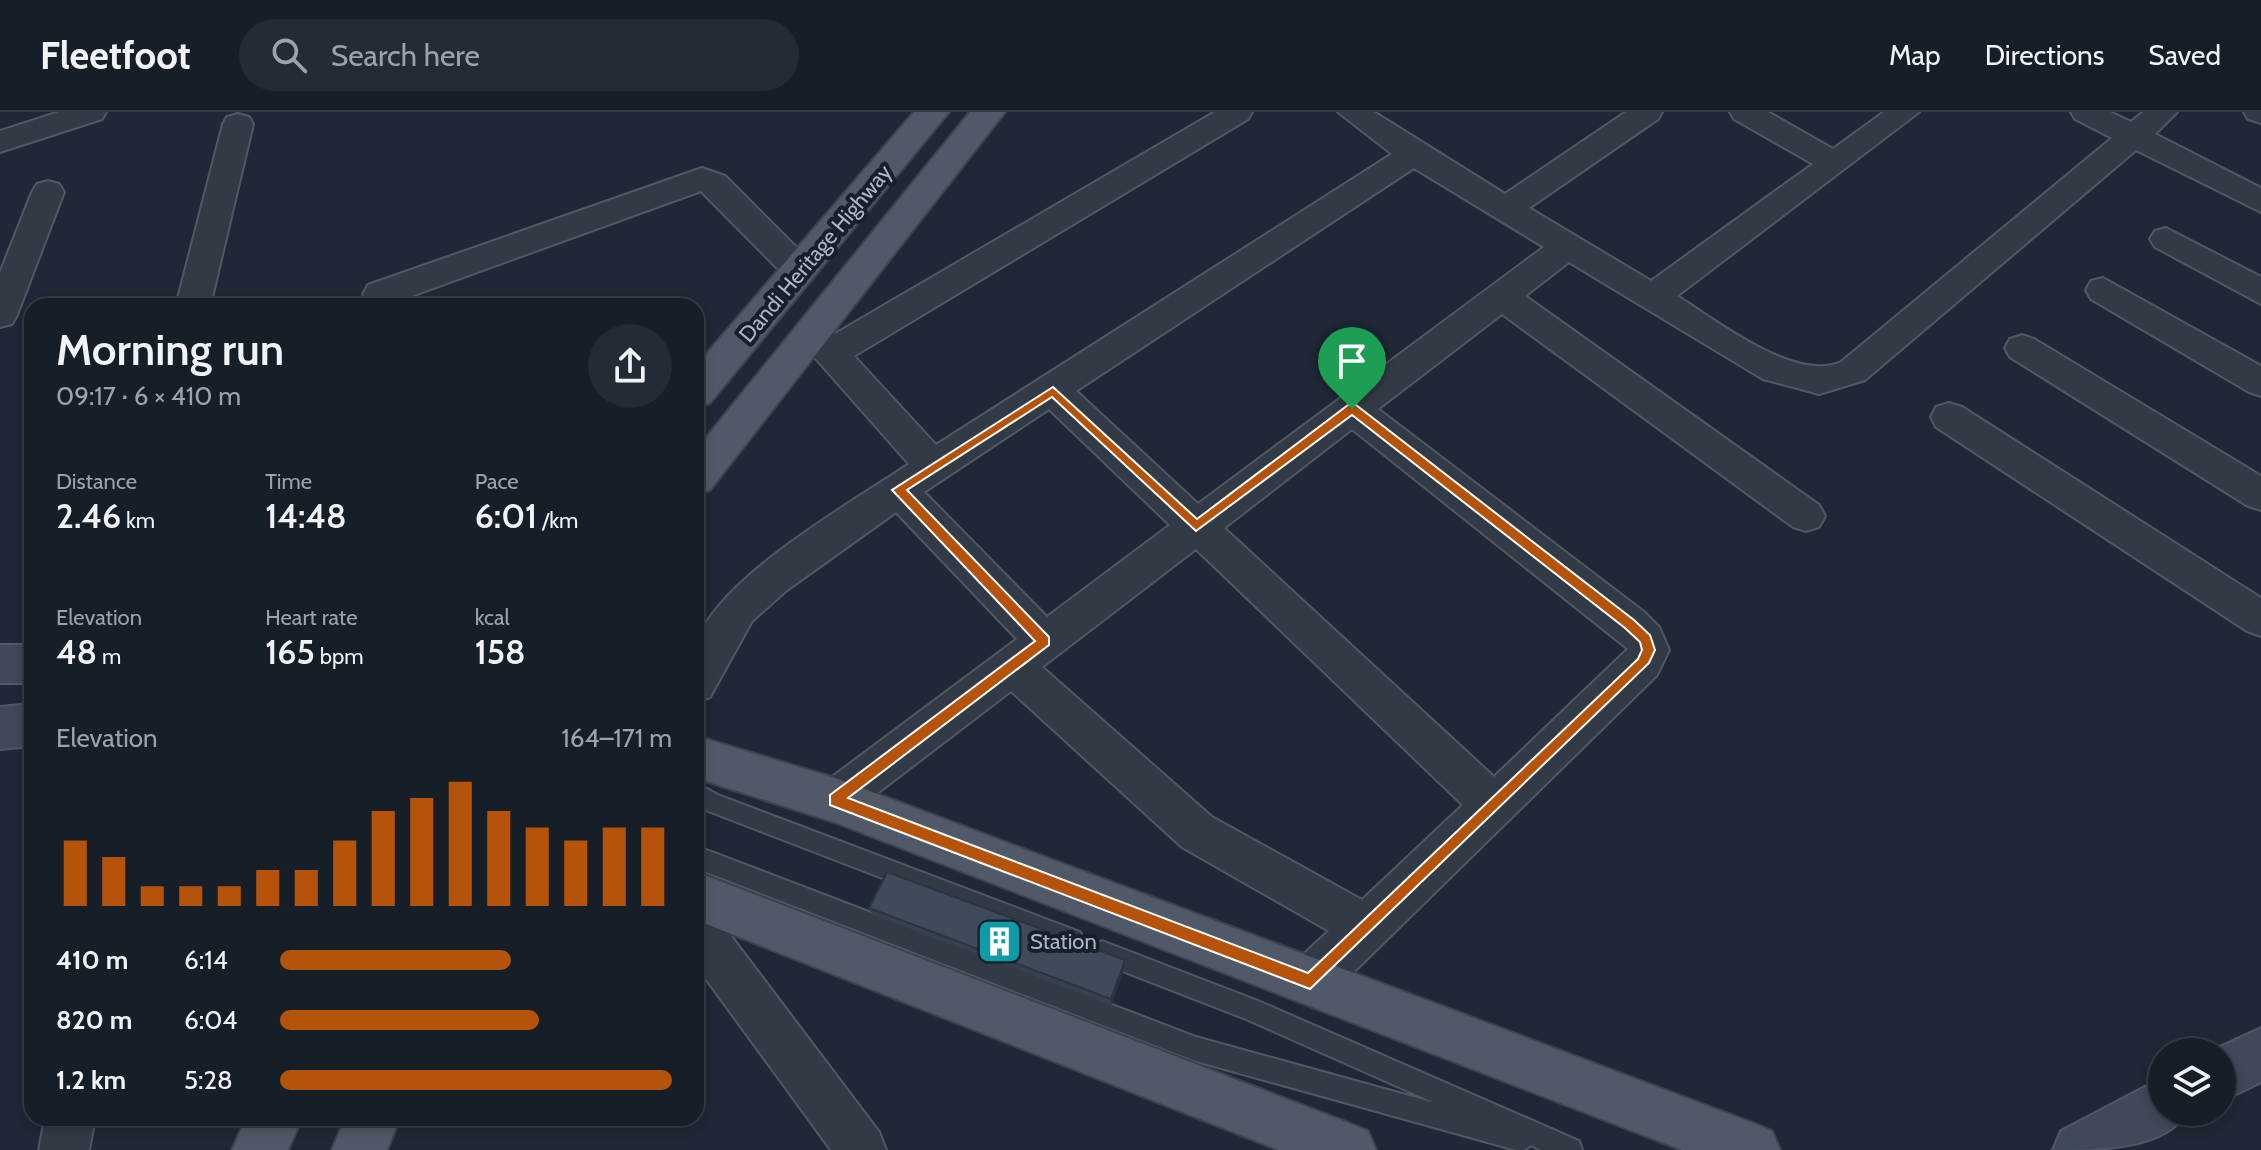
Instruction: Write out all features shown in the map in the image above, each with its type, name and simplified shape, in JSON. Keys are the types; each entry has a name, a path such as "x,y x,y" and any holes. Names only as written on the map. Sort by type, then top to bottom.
{"main road":[{"name":"Dandi Heritage Highway","path":"704,384 932,112"},
{"path":"704,470 822,343 988,112"},
{"path":"704,759 835,800 1753,1150"},
{"path":"704,899 1349,1150"},
{"path":"259,1150 271,1126"},
{"path":"359,1150 370,1126"}],"street":[{"path":"6,131 91,112"},
{"path":"933,466 822,343 1237,112"},
{"path":"1365,121 1405,112"},
{"path":"1507,208 1647,112"},
{"path":"1745,112 1835,163"},
{"path":"1654,296 1904,112"},
{"path":"2086,112 2261,201"},
{"path":"1365,121 1414,154 1786,375 1824,383 1840,378 2162,112"},
{"path":"195,298 238,124"},
{"path":"704,668 724,629 751,596 933,466 1414,154"},
{"path":"380,294 702,179 714,184 800,271"},
{"path":"0,315 48,192"},
{"path":"2166,239 2261,292"},
{"path":"835,800 1568,246"},
{"path":"2103,290 2261,383"},
{"path":"1501,296 1806,516"},
{"path":"2022,348 2261,495"},
{"path":"1053,391 1493,805"},
{"path":"1310,981 1643,663 1649,650 1645,639 1352,409"},
{"path":"1949,417 2261,619"},
{"path":"898,490 1028,654 1197,832 1365,927"},
{"path":"0,666 24,664"},
{"path":"704,938 861,1150"},
{"path":"2236,1067 2261,1054"},
{"path":"2080,1150 2148,1113"},
{"path":"64,1150 68,1126"}],"lane":[{"path":"704,798 1250,1009 1570,1150"},
{"path":"704,860 1196,1049 1559,1150"}],"building":[{"name":"Station","path":"887,872 1125,960 1111,999 869,908"}],"place":[{"name":"Station","path":"999,941"}],"route":[{"path":"1053,391 1196,526 1352,409 1630,624 1645,639 1649,650 1643,663 1310,981 835,800 1044,641 898,490 1053,391"}]}
